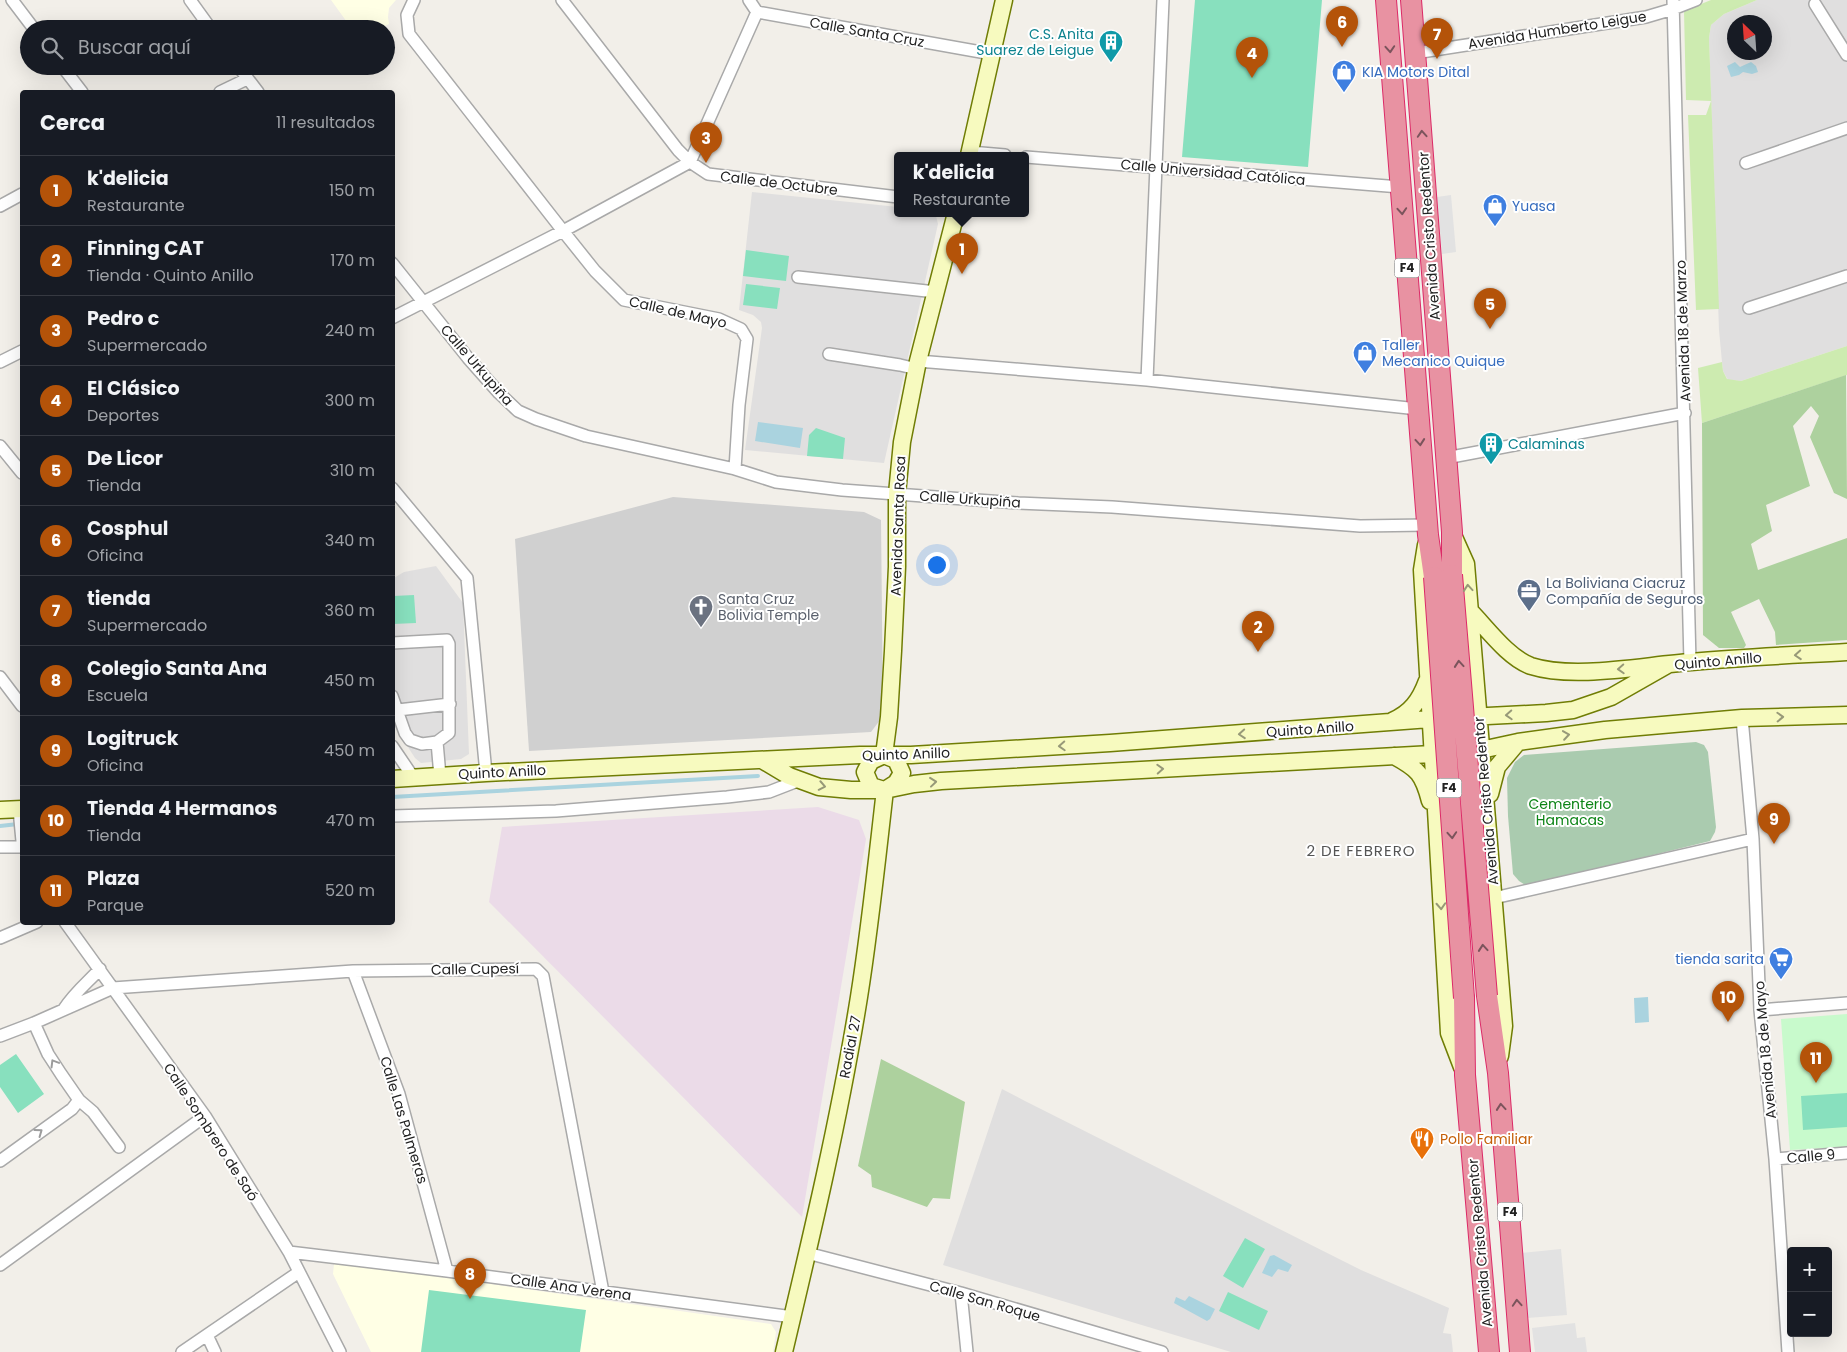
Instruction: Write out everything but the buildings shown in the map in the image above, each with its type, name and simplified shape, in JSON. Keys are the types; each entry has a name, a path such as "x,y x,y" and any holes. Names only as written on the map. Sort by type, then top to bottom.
{"highway":[{"name":"Avenida Cristo Redentor","path":"1386,0 1427,530 1443,576 1486,996 1498,1073 1520,1352"},
{"name":"Avenida Cristo Redentor","path":"1412,0 1452,532 1443,576 1464,998 1465,1075 1489,1352"}],"street":[{"path":"12,0 27,20"},
{"path":"190,0 204,20"},
{"name":"Calle de Mayo","path":"414,0 407,15 409,34 595,271 624,300 719,319 741,328 748,340 735,469"},
{"name":"Calle de Octubre","path":"562,0 678,150 690,162 708,174 894,197"},
{"path":"395,316 563,231 690,162 757,12 749,0"},
{"path":"969,152 1004,0"},
{"path":"1147,380 1163,0"},
{"name":"Avenida Humberto Leigue","path":"1415,53 1646,17 1673,5 1696,0"},
{"path":"1815,4 1847,55"},
{"name":"Avenida 18 de Marzo","path":"1673,5 1690,662"},
{"name":"Calle Santa Cruz","path":"757,12 992,54"},
{"path":"69,75 80,90"},
{"path":"244,75 256,90"},
{"path":"224,90 247,79"},
{"path":"1746,164 1847,128"},
{"name":"Calle Universidad Católica","path":"1029,157 1400,187"},
{"path":"0,206 20,195"},
{"name":"Avenida Santa Rosa","path":"884,755 889,717 893,651 897,494 902,442 918,365 955,217"},
{"name":"Calle Urkupiña","path":"395,267 468,358 518,411 586,436 735,469 776,482 1018,503 1112,507 1427,530"},
{"path":"1749,308 1847,276"},
{"path":"798,277 936,292"},
{"path":"0,362 20,352"},
{"path":"829,354 900,365 1147,380 1418,409"},
{"path":"1446,458 1685,413"},
{"path":"0,446 20,471"},
{"path":"395,492 467,578 486,773"},
{"name":"Avenida Cristo Redentor","path":"1427,530 1422,570 1449,1034 1465,1075"},
{"name":"Avenida Cristo Redentor","path":"1452,532 1466,564 1470,610 1504,1026 1498,1073"},
{"path":"1470,610 1512,654 1530,665 1550,670 1578,671 1669,664"},
{"path":"395,643 447,640 449,644 449,733 437,742 422,744 410,740 395,703"},
{"name":"Quinto Anillo","path":"395,779 762,760 911,755 1120,743 1430,719 1546,713 1573,710 1611,697 1669,664 1847,652"},
{"path":"1428,676 1439,702 1444,708 1453,710 1462,706 1470,692 1475,671"},
{"path":"1389,723 1411,710 1420,698 1428,676"},
{"path":"0,677 20,703"},
{"path":"398,710 450,704"},
{"name":"Quinto Anillo","path":"762,760 789,776 819,787 851,790 885,790 941,781 1432,754 1481,750 1518,742 1605,730 1742,718 1847,715"},
{"name":"Avenida 18 de Mayo","path":"1742,718 1753,839 1760,1010 1775,1159 1788,1352"},
{"path":"437,742 440,776"},
{"path":"1486,816 1492,781 1497,767 1518,742"},
{"path":"395,750 413,777"},
{"path":"884,755 896,760 902,772 896,784 885,790 871,786 866,772 871,761 884,755"},
{"path":"1393,756 1414,767 1418,773 1429,796 1436,822"},
{"path":"1436,822 1443,789 1450,781 1458,777 1474,786 1486,816"},
{"path":"395,816 556,811 727,797 769,792 800,780"},
{"name":"Radial 27","path":"784,1352 831,1143 859,998 885,790"},
{"path":"0,810 20,810"},
{"path":"1494,898 1753,839"},
{"path":"0,847 20,842"},
{"path":"0,938 30,925"},
{"name":"Calle Sombrero de Saó","path":"67,925 204,1116 289,1252 340,1352"},
{"path":"63,1010 72,997 100,969"},
{"name":"Calle Cupesí","path":"0,1036 113,988 353,971 536,969 543,976 603,1292"},
{"name":"Calle Las Palmeras","path":"353,971 399,1094 447,1271"},
{"path":"1760,1010 1847,1004"},
{"path":"34,1023 48,1054 79,1100 93,1112 118,1147"},
{"path":"0,1161 72,1109 79,1100"},
{"path":"0,1265 204,1116"},
{"name":"Calle 9","path":"1775,1159 1847,1153"},
{"name":"Calle Ana Verena","path":"289,1252 792,1317"},
{"name":"Calle San Roque","path":"807,1253 961,1293 1161,1352"},
{"path":"182,1352 299,1272"},
{"path":"961,1293 967,1352"},
{"path":"206,1335 215,1352"}],"shaded area":[{"path":"331,0 396,0 389,8 388,20 345,20"},
{"path":"1757,0 1847,0 1847,346 1741,381 1728,380 1723,371 1719,330 1709,38 1711,25 1724,14"},
{"path":"752,192 894,207 894,217 936,217 938,224 884,463 745,450 762,328 761,322 753,315 739,310"},
{"path":"1451,195 1456,252 1442,254 1437,197"},
{"name":"Santa Cruz Bolivia Temple","path":"673,497 864,512 881,520 883,716 871,732 529,751 515,539"},
{"path":"436,566 463,603 469,754 461,759 421,763 415,758 395,727 395,577 404,572"},
{"path":"818,807 859,820 866,839 802,1217 489,902 502,827"},
{"path":"1002,1089 1361,1270 1449,1308 1443,1333 1451,1334 1453,1352 1231,1352 943,1265"},
{"path":"1561,1249 1567,1315 1527,1318 1521,1253"},
{"path":"343,1263 771,1324 776,1332 773,1352 371,1352 333,1274 334,1264"},
{"path":"1575,1323 1577,1338 1585,1337 1587,1352 1535,1352 1532,1328"}],"green space":[{"path":"1195,0 1322,0 1308,167 1182,157"},
{"path":"1711,0 1757,0 1724,14 1711,25 1709,38 1719,309 1696,310 1688,115 1706,115 1711,101 1686,100 1684,11"},
{"path":"746,250 789,256 786,281 743,276"},
{"path":"746,284 780,288 777,309 743,305"},
{"path":"1847,346 1847,375 1702,423 1698,368 1722,362 1723,371 1727,379 1741,381"},
{"path":"1846,375 1847,499 1834,493 1810,437 1819,416 1811,406 1793,426 1810,486 1766,505 1772,531 1751,544 1758,570 1847,538 1847,640 1776,645 1775,632 1759,599 1731,612 1746,645 1744,648 1719,648 1703,635 1702,423"},
{"path":"816,428 845,438 843,459 807,456 809,435"},
{"path":"414,595 416,623 395,624 395,596"},
{"name":"Cementerio Hamacas","path":"1696,742 1704,745 1708,752 1716,827 1710,841 1527,886 1513,874 1507,778 1515,762 1524,755"},
{"path":"1847,1014 1847,1147 1790,1150 1781,1019"},
{"path":"16,1054 44,1094 18,1113 0,1087 0,1065"},
{"path":"881,1059 965,1102 950,1199 933,1198 927,1207 872,1187 871,1175 858,1166"},
{"path":"1847,1093 1847,1127 1803,1130 1801,1096"},
{"path":"1245,1238 1265,1249 1243,1288 1223,1276"},
{"path":"429,1290 586,1310 580,1352 421,1352"},
{"path":"1228,1292 1268,1311 1259,1330 1219,1311"}],"water":[{"path":"1735,62 1740,67 1751,62 1756,66 1758,72 1752,74 1743,72 1731,77 1727,66"},
{"path":"758,422 803,428 800,448 755,441"},
{"path":"1648,997 1649,1022 1635,1023 1634,998"},
{"path":"1274,1255 1292,1265 1288,1272 1278,1269 1272,1277 1262,1273 1270,1256"},
{"path":"1189,1296 1215,1309 1210,1319 1207,1321 1174,1303 1176,1297 1185,1301"}],"waterway":[{"path":"395,797 758,776"},
{"path":"0,826 18,824"}],"place":[{"name":"Cosphul","path":"1342,47"},
{"name":"tienda","path":"1437,59"},
{"name":"C.S. Anita Suarez de Leigue","path":"1111,63"},
{"name":"El Clásico","path":"1252,78"},
{"name":"KIA Motors Dital","path":"1344,93"},
{"name":"Pedro c","path":"706,163"},
{"name":"Yuasa","path":"1495,227"},
{"name":"k'delicia","path":"962,274"},
{"name":"De Licor","path":"1490,329"},
{"name":"Taller Mecanico Quique","path":"1365,374"},
{"name":"Calaminas","path":"1491,465"},
{"name":"La Boliviana Ciacruz Compañía de Seguros","path":"1529,612"},
{"name":"Santa Cruz Bolivia Temple","path":"701,628"},
{"name":"Finning CAT","path":"1258,652"},
{"name":"Logitruck","path":"1774,844"},
{"name":"tienda sarita","path":"1781,980"},
{"name":"Tienda 4 Hermanos","path":"1728,1022"},
{"name":"Plaza","path":"1816,1083"},
{"name":"Pollo Familiar","path":"1422,1160"},
{"name":"Colegio Santa Ana","path":"470,1299"}],"district":[{"name":"2 DE FEBRERO","path":"1361,851"}]}
